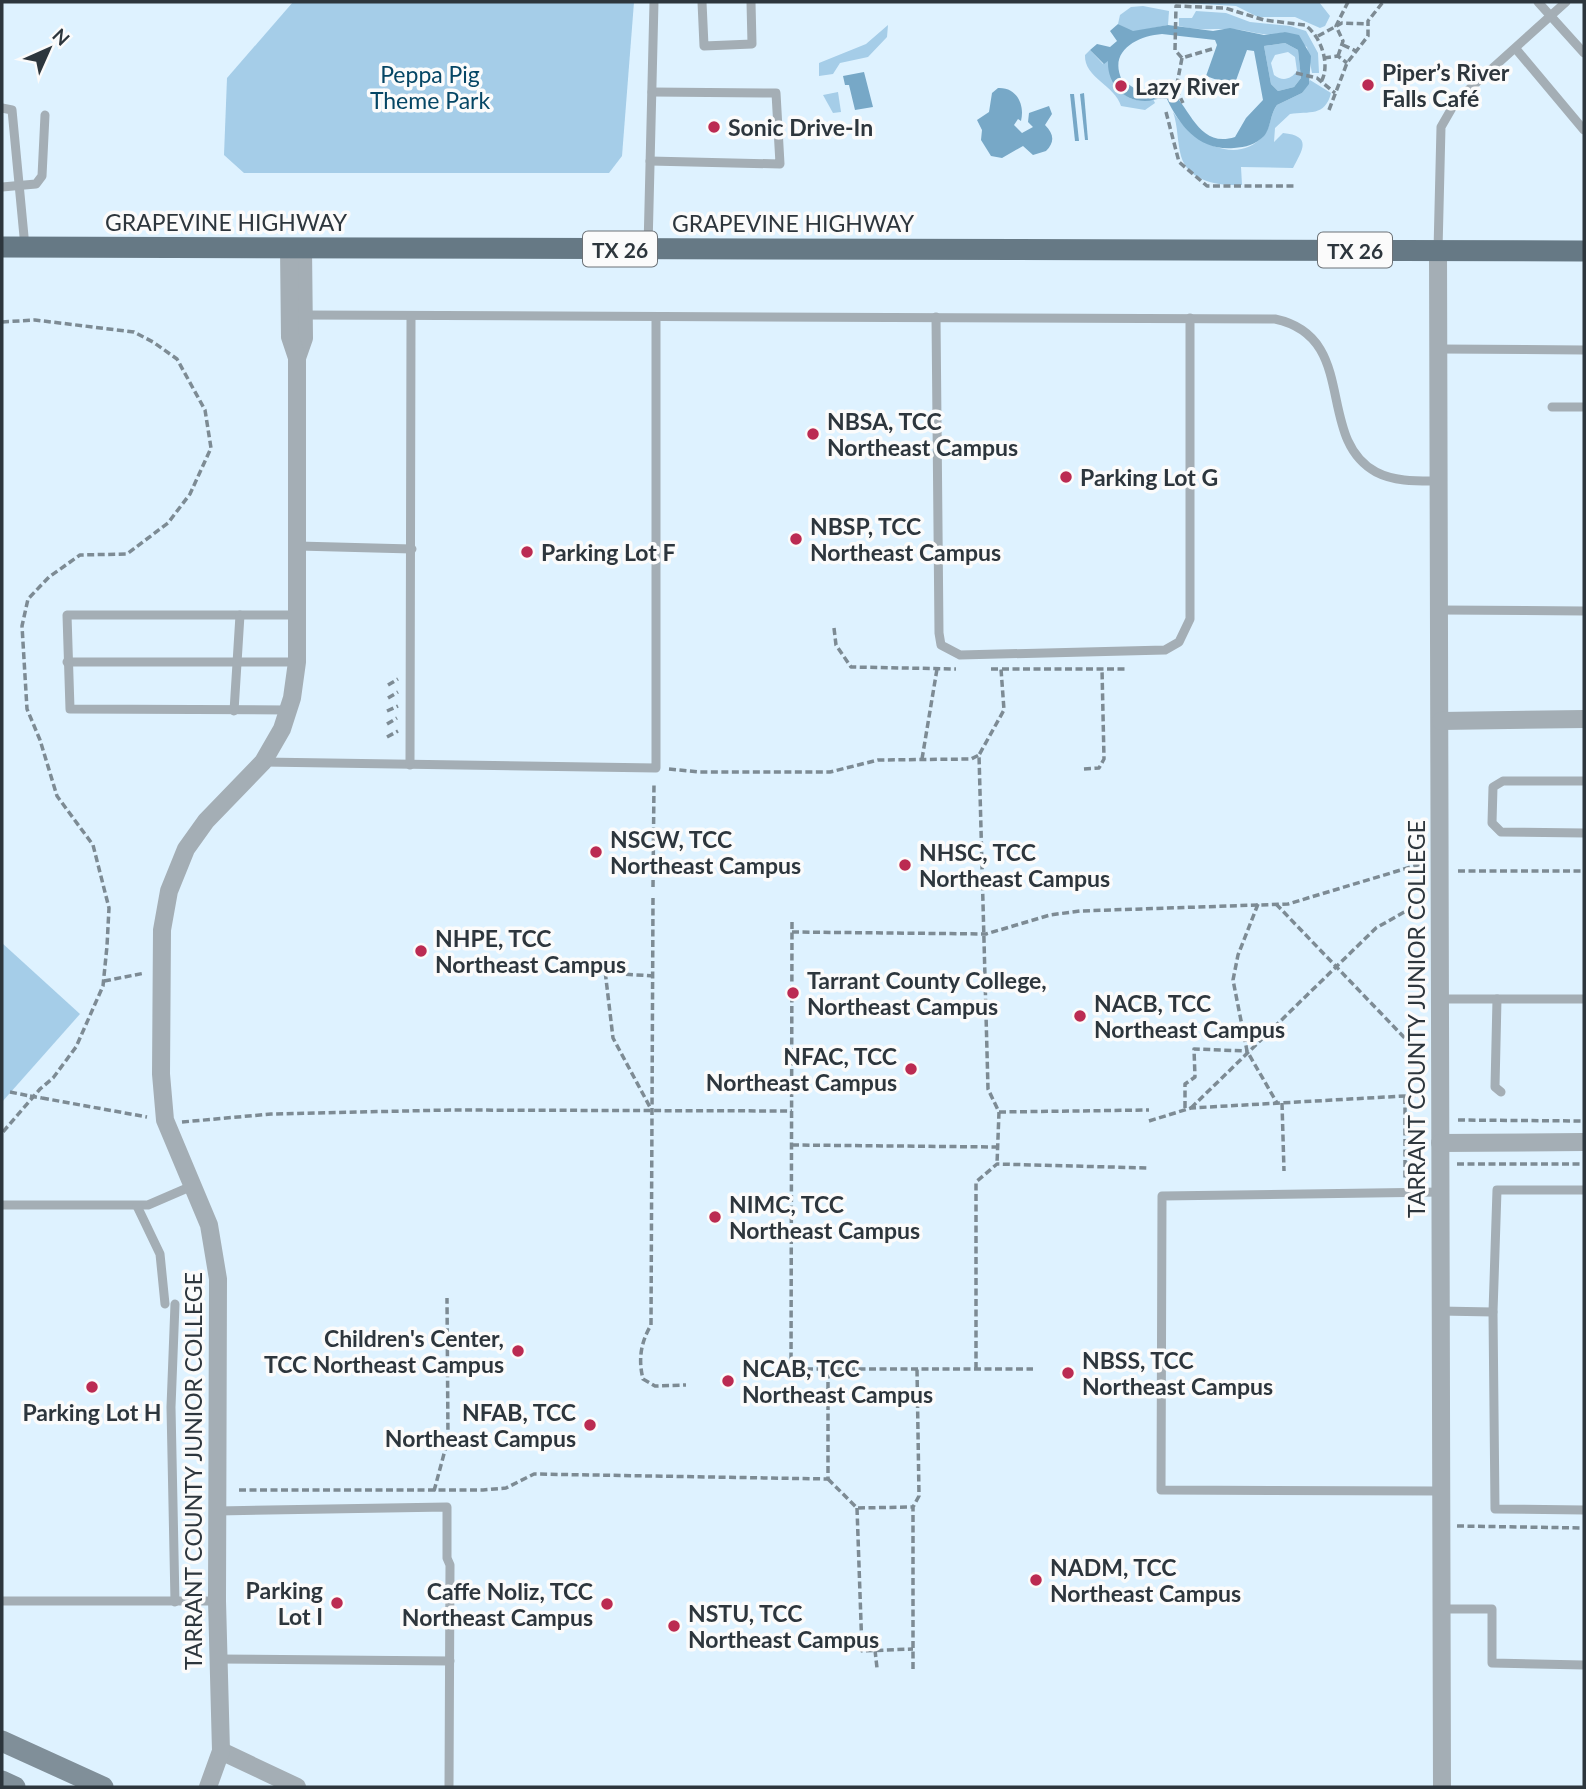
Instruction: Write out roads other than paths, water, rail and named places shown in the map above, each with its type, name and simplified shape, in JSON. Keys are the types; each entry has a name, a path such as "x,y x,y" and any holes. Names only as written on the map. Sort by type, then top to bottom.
{"main road":[{"name":"GRAPEVINE HIGHWAY","path":"2,247 1584,251"},
{"path":"2,1741 103,1787"},
{"path":"2,1781 15,1787"}],"street":[{"name":"TARRANT COUNTY JUNIOR COLLEGE","path":"296,248 304,315 304,338 297,358"},
{"name":"TARRANT COUNTY JUNIOR COLLEGE","path":"221,1751 217,1659 217,1260 209,1225 165,1120 161,1074 161,971 164,911 175,871 195,834 263,762 289,710 297,662 297,358 290,337 296,248"},
{"name":"TARRANT COUNTY JUNIOR COLLEGE","path":"1438,250 1441,610 1439,1609 1442,1787"},
{"path":"1441,721 1584,719"},
{"path":"1440,1143 1584,1142"},
{"path":"208,1787 221,1751 297,1787"}],"lane":[{"path":"648,249 654,2"},
{"path":"702,2 704,46 752,44 751,2"},
{"path":"1538,2 1584,53"},
{"path":"1438,250 1441,127 1456,101 1566,2"},
{"path":"1516,49 1584,130"},
{"path":"650,161 780,164 776,93 652,92"},
{"path":"7,109 25,247"},
{"path":"2,187 36,184 42,176 45,115"},
{"path":"304,315 1275,318 1304,329 1325,355 1346,435 1364,464 1395,479 1440,481"},
{"path":"410,765 411,317"},
{"path":"263,762 656,768 656,317"},
{"path":"936,317 941,645 960,655 1165,650 1179,642 1190,619 1190,318"},
{"path":"1439,349 1584,350"},
{"path":"1552,407 1584,407"},
{"path":"298,546 412,549"},
{"path":"1441,610 1584,611"},
{"path":"289,710 70,709 67,615 297,615"},
{"path":"234,710 240,615"},
{"path":"67,662 297,662"},
{"path":"1584,781 1503,781 1493,787 1492,823 1501,832 1584,833"},
{"path":"1440,999 1584,999"},
{"path":"1497,999 1494,1087 1501,1092"},
{"path":"2,1205 137,1206 155,1204 192,1186"},
{"path":"1584,1190 1497,1190 1493,1312 1495,1510 1584,1510"},
{"path":"1439,1491 1161,1490 1162,1196 1440,1192"},
{"path":"137,1206 160,1254 170,1304 175,1602"},
{"path":"1440,1311 1493,1312"},
{"path":"218,1511 447,1507 447,1558 450,1564 449,1787"},
{"path":"2,1601 217,1601"},
{"path":"1439,1609 1492,1609 1492,1663 1584,1665"},
{"path":"217,1659 450,1661"}],"place":[{"name":"Piper’s River Falls Café","path":"1368,85"},
{"name":"Lazy River","path":"1121,86"},
{"name":"Sonic Drive-In","path":"714,127"},
{"name":"NBSA, TCC Northeast Campus","path":"813,434"},
{"name":"Parking Lot G","path":"1066,477"},
{"name":"NBSP, TCC Northeast Campus","path":"796,539"},
{"name":"Parking Lot F","path":"527,552"},
{"name":"NSCW, TCC Northeast Campus","path":"596,852"},
{"name":"NHSC, TCC Northeast Campus","path":"905,865"},
{"name":"NHPE, TCC Northeast Campus","path":"421,951"},
{"name":"Tarrant County College, Northeast Campus","path":"793,993"},
{"name":"NACB, TCC Northeast Campus","path":"1080,1016"},
{"name":"NFAC, TCC Northeast Campus","path":"911,1069"},
{"name":"NIMC, TCC Northeast Campus","path":"715,1217"},
{"name":"Children's Center, TCC Northeast Campus","path":"518,1351"},
{"name":"NBSS, TCC Northeast Campus","path":"1068,1373"},
{"name":"NCAB, TCC Northeast Campus","path":"728,1381"},
{"name":"Parking Lot H","path":"92,1387"},
{"name":"NFAB, TCC Northeast Campus","path":"590,1425"},
{"name":"NADM, TCC Northeast Campus","path":"1036,1580"},
{"name":"Parking Lot I","path":"337,1603"},
{"name":"Caffe Noliz, TCC Northeast Campus","path":"607,1604"},
{"name":"NSTU, TCC Northeast Campus","path":"674,1626"}],"park label":[{"name":"Peppa Pig Theme Park","path":"430,87"}]}
